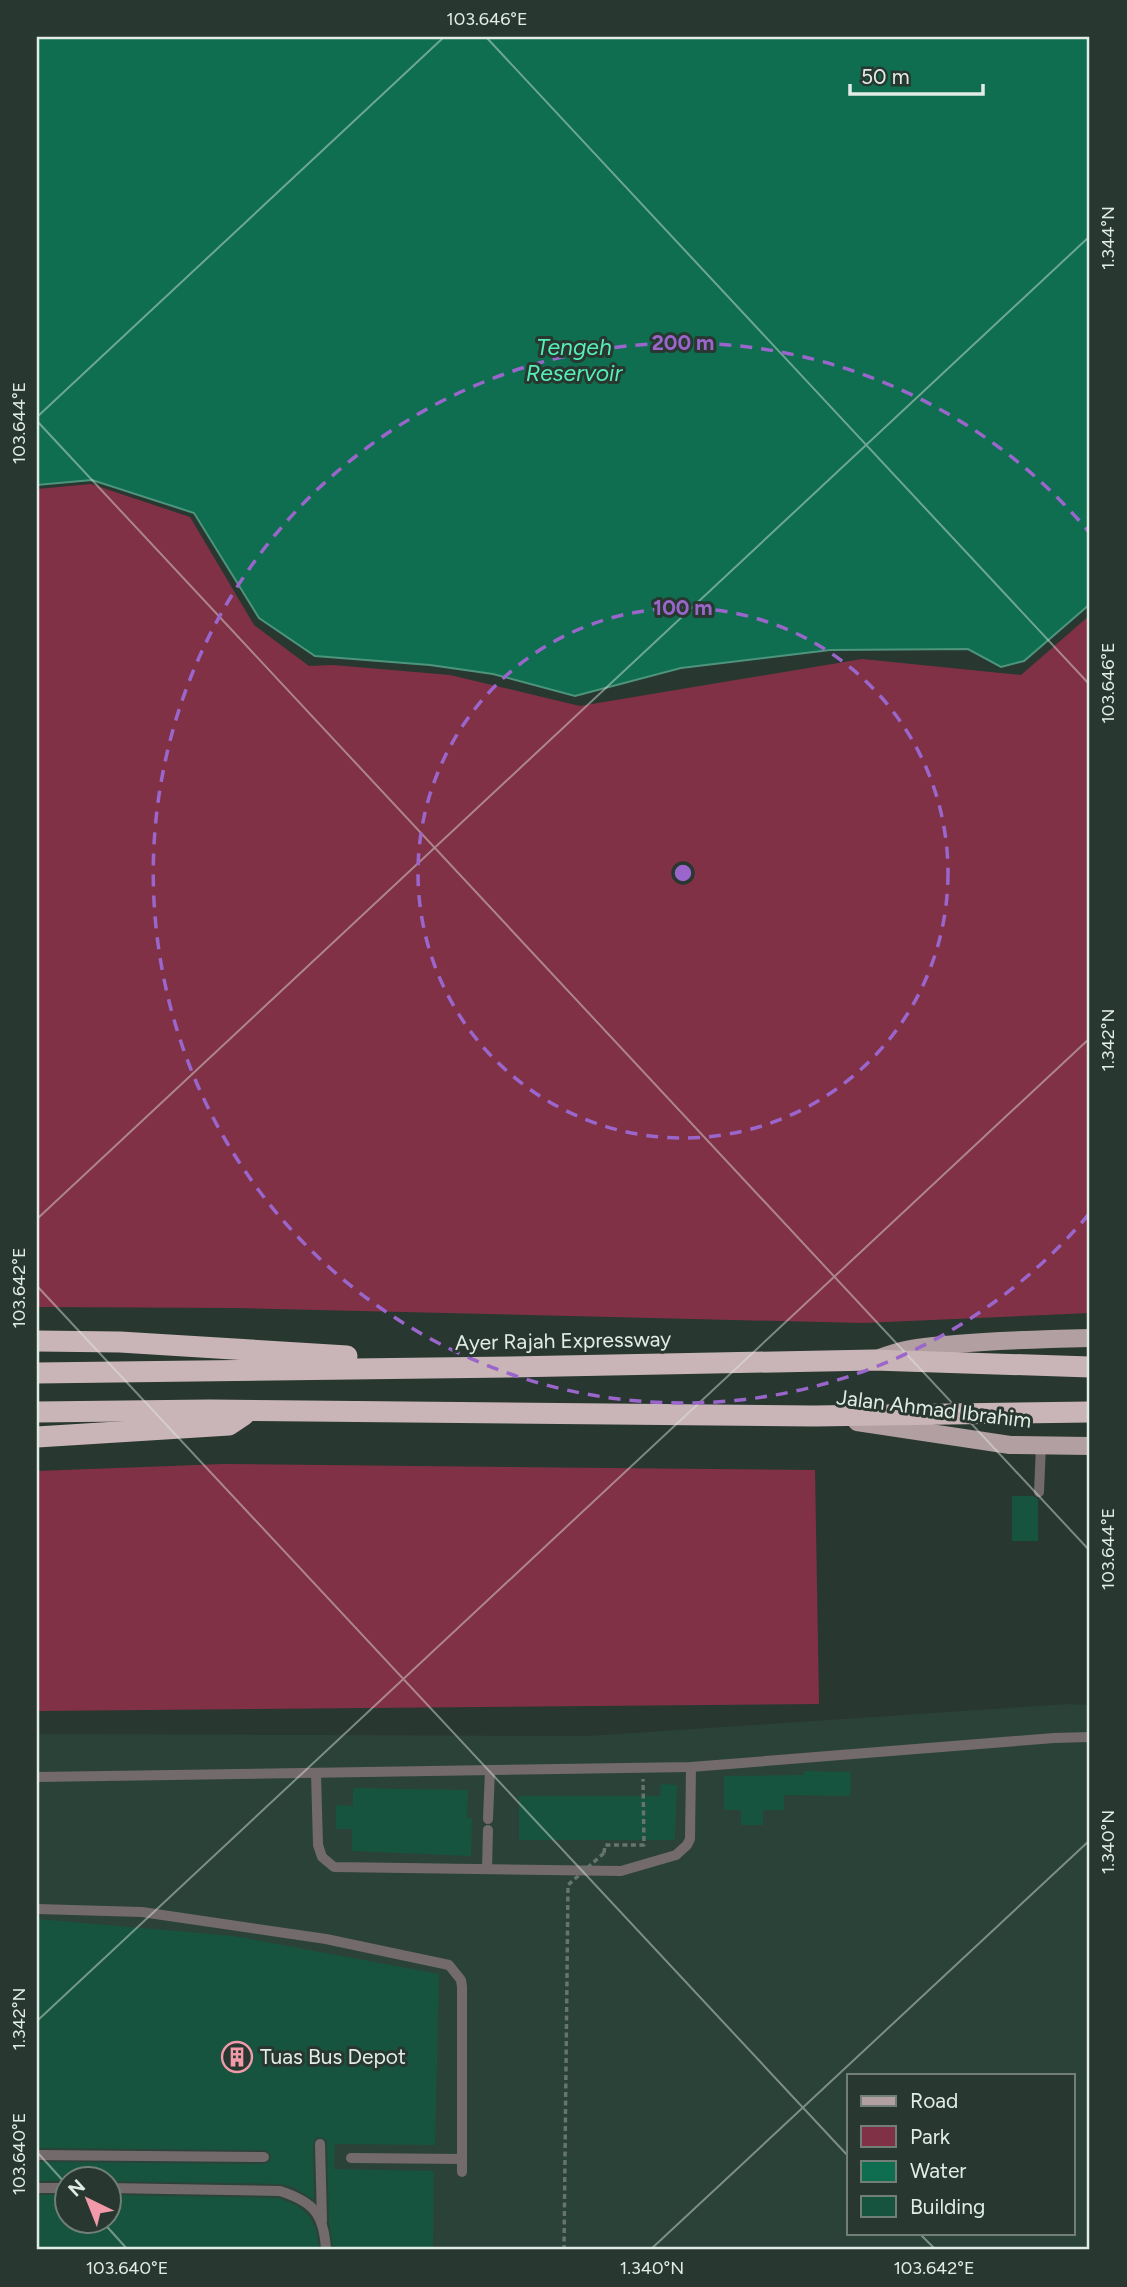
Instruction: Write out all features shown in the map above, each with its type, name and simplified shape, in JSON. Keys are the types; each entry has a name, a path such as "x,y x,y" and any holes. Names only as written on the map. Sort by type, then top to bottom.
{"highway":[{"path":"37,1341 120,1342 510,1367"},
{"name":"Ayer Rajah Expressway","path":"37,1373 874,1360 1090,1367"},
{"path":"37,1412 814,1416 1090,1412"},
{"path":"37,1437 229,1425 248,1412"}],"main road":[{"name":"Jalan Ahmad Ibrahim","path":"874,1360 902,1349 923,1346 1011,1339 1090,1338"},
{"name":"Jalan Ahmad Ibrahim","path":"814,1416 1010,1445 1090,1446"}],"lane":[{"path":"1039,1492 1041,1446"},
{"path":"37,1777 691,1767 1090,1737"},
{"path":"316,1774 318,1845 322,1857 334,1867 621,1871 676,1855 687,1846 690,1839 691,1767"},
{"path":"488,1819 490,1770"},
{"path":"487,1869 488,1830"},
{"path":"37,1909 142,1912 326,1939 449,1965 461,1980 462,1987 462,2172"},
{"path":"320,2144 322,2221 326,2250"},
{"path":"37,2155 264,2157"},
{"path":"351,2158 462,2159"},
{"path":"122,2188 280,2191 299,2197 322,2221"}],"path":[{"path":"564,2250 568,1885 604,1853 605,1845 644,1845 643,1768"}],"shaded area":[{"path":"1068,1704 1090,1705 1090,2250 37,2250 37,1734 588,1736"}],"green space":[{"path":"91,484 190,517 254,625 309,666 333,665 450,675 580,706 862,659 1021,675 1090,615 1090,1313 863,1323 237,1308 37,1307 37,489"},
{"path":"223,1464 815,1470 819,1704 37,1711 37,1471"}],"water":[{"name":"Tengeh Reservoir","path":"37,37 1090,37 1090,604 1024,661 1001,667 968,649 830,650 681,668 575,696 493,674 430,665 315,656 259,618 194,513 92,480 37,485"}],"building":[{"path":"1012,1496 1033,1496 1038,1499 1038,1541 1012,1541"},
{"path":"804,1771 851,1772 850,1796 784,1795 784,1810 763,1810 763,1825 741,1825 741,1810 724,1810 724,1776 804,1775"},
{"path":"661,1784 677,1785 675,1840 519,1840 519,1796 660,1796"},
{"path":"353,1788 468,1790 467,1818 472,1818 471,1856 352,1851 352,1829 336,1829 336,1805 353,1806"},
{"name":"Tuas Bus Depot","path":"37,1919 234,1936 439,1974 435,2145 335,2144 334,2169 434,2171 433,2250 333,2250 329,2223 327,2144 326,2140 320,2137 316,2138 313,2144 314,2200 295,2188 280,2184 122,2181 122,2164 52,2164 52,2181 37,2181 37,2162 264,2164 270,2161 271,2156 264,2150 37,2148"},
{"path":"37,2195 52,2195 52,2234 122,2234 122,2195 279,2198 298,2206 309,2216 316,2229 319,2250 37,2250"}],"place":[{"name":"Tuas Bus Depot","path":"237,2057"}]}
